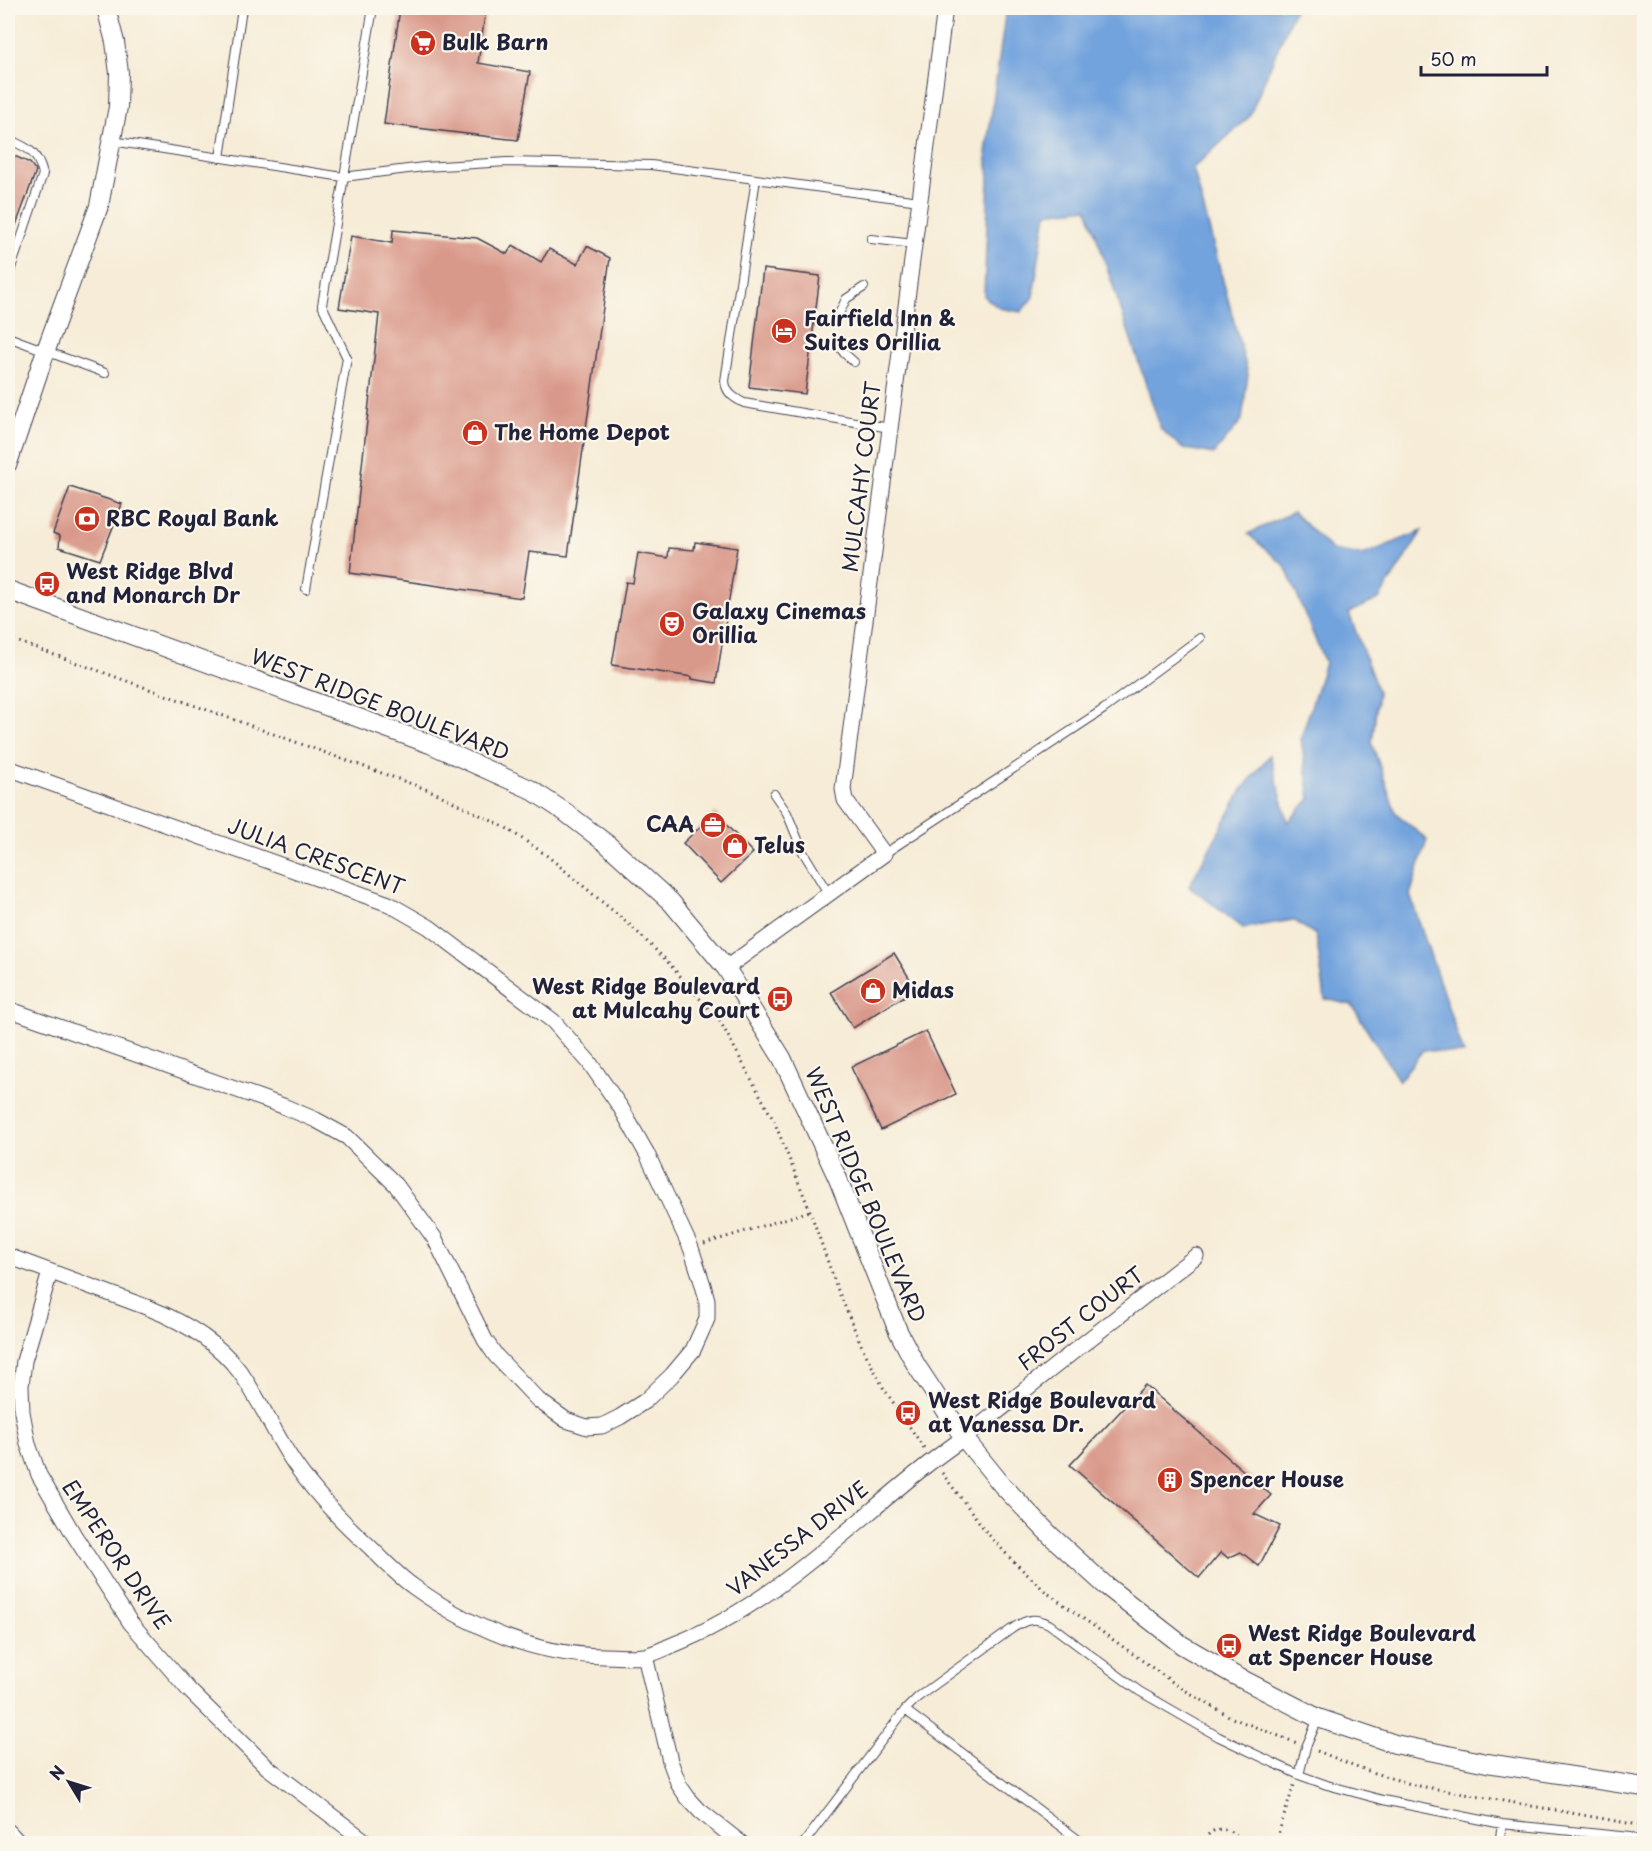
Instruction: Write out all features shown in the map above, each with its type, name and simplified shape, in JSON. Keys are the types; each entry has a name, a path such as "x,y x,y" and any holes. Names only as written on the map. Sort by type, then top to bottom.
{"street":[{"path":"8,463 45,350 99,206 118,106 119,73 115,42 106,8"},
{"name":"MULCAHY COURT","path":"884,854 845,800 843,789 945,8"},
{"name":"WEST RIDGE BOULEVARD","path":"8,590 430,744 530,789 607,844 663,894 726,968 782,1058 838,1179 898,1331 916,1365 964,1438 1002,1485 1051,1536 1114,1592 1182,1645 1234,1675 1318,1718 1395,1744 1475,1761 1644,1787"},
{"name":"JULIA CRESCENT","path":"8,768 388,904 429,927 553,1021 589,1062 621,1108 647,1154 691,1248 707,1300 707,1319 693,1350 672,1376 645,1401 620,1418 602,1426 587,1427 566,1420 538,1400 496,1356 485,1340 435,1239 396,1185 347,1137 283,1106 8,1010"},
{"path":"726,968 884,854"},
{"name":"VANESSA DRIVE","path":"8,1256 171,1316 196,1330 215,1345 238,1369 287,1452 306,1479 367,1545 412,1586 464,1620 514,1642 552,1651 587,1656 645,1656 698,1635 747,1608 784,1581 964,1438"},
{"name":"FROST COURT","path":"964,1438 1196,1256"},
{"name":"EMPEROR DRIVE","path":"50,1272 24,1361 21,1386 22,1412 28,1444 39,1475 74,1535 130,1622 188,1689 267,1767 369,1844"},
{"path":"645,1656 670,1761 680,1785 700,1811 742,1844"},
{"path":"8,1831 20,1844"}],"lane":[{"path":"219,158 242,8"},
{"path":"306,589 347,358 322,304 373,8"},
{"path":"8,139 32,152 41,165 43,174 8,277"},
{"path":"112,141 343,177 424,166 507,162 651,165 919,201"},
{"path":"756,179 725,381 729,394 744,403 890,428"},
{"path":"871,239 914,244"},
{"path":"839,314 846,299 864,287"},
{"path":"8,337 105,373"},
{"path":"836,342 854,362"},
{"path":"884,854 1104,709 1200,638"},
{"path":"774,794 793,823 803,852 828,893"},
{"path":"803,1844 905,1710 918,1697 1013,1628 1025,1620 1035,1618 1049,1624 1139,1691 1219,1737 1299,1775 1383,1800 1502,1824 1630,1837 1644,1842"},
{"path":"905,1710 1084,1844"},
{"path":"1299,1775 1306,1747 1318,1718"},
{"path":"1499,1844 1502,1824"}],"path":[{"path":"8,638 434,792 506,828 546,854 645,939 721,1023 774,1121 862,1349 884,1389 933,1461 989,1535 1046,1592 1178,1686 1232,1718 1306,1747 1371,1772 1414,1785 1644,1826"},
{"path":"691,1248 810,1210"},
{"path":"1275,1844 1299,1775"},
{"path":"1200,1844 1215,1830 1223,1828 1233,1831 1248,1844"}],"water":[{"path":"1006,8 1295,8 1249,117 1193,168 1248,374 1242,420 1214,454 1182,448 1161,429 1087,208 1046,213 1033,297 1021,312 999,308 984,296 989,178 986,153"},
{"path":"1293,512 1332,550 1363,555 1422,531 1379,599 1349,613 1378,692 1372,744 1396,813 1427,840 1410,895 1464,1054 1423,1050 1399,1081 1352,1005 1325,999 1316,935 1293,920 1243,928 1189,886 1242,790 1270,755 1288,822 1310,799 1301,738 1325,663 1285,566 1248,534"}],"building":[{"path":"400,8 486,8 478,63 530,72 518,140 384,124"},
{"path":"8,153 30,163 36,171 9,244 8,243"},
{"name":"The Home Depot","path":"393,230 477,238 507,254 513,245 541,262 549,249 577,264 587,246 610,258 568,556 529,552 522,598 350,573 379,314 339,308 351,236 392,243"},
{"name":"Fairfield Inn & Suites Orillia","path":"763,269 820,276 805,394 749,387"},
{"name":"RBC Royal Bank","path":"70,487 122,504 100,560 59,547 60,536 53,533"},
{"name":"Galaxy Cinemas Orillia","path":"695,542 737,548 716,683 692,679 692,677 612,665 626,582 633,583 638,553 668,558 669,548 694,550"},
{"path":"715,813 753,853 721,883 683,843"},
{"name":"Midas","path":"894,953 916,989 853,1028 831,992"},
{"path":"926,1031 956,1094 881,1130 851,1067"},
{"name":"Spencer House","path":"1145,1385 1271,1495 1254,1514 1280,1526 1259,1566 1241,1552 1228,1558 1221,1552 1199,1578 1070,1465"}],"place":[{"name":"Bulk Barn","path":"423,43"},
{"name":"Fairfield Inn & Suites Orillia","path":"784,331"},
{"name":"The Home Depot","path":"475,433"},
{"name":"RBC Royal Bank","path":"87,519"},
{"name":"West Ridge Blvd and Monarch Dr","path":"47,584"},
{"name":"Galaxy Cinemas Orillia","path":"672,624"},
{"name":"CAA","path":"713,825"},
{"name":"Telus","path":"735,846"},
{"name":"Midas","path":"873,991"},
{"name":"West Ridge Boulevard at Mulcahy Court","path":"780,999"},
{"name":"West Ridge Boulevard at Vanessa Dr.","path":"908,1413"},
{"name":"Spencer House","path":"1170,1480"},
{"name":"West Ridge Boulevard at Spencer House","path":"1229,1646"}]}
